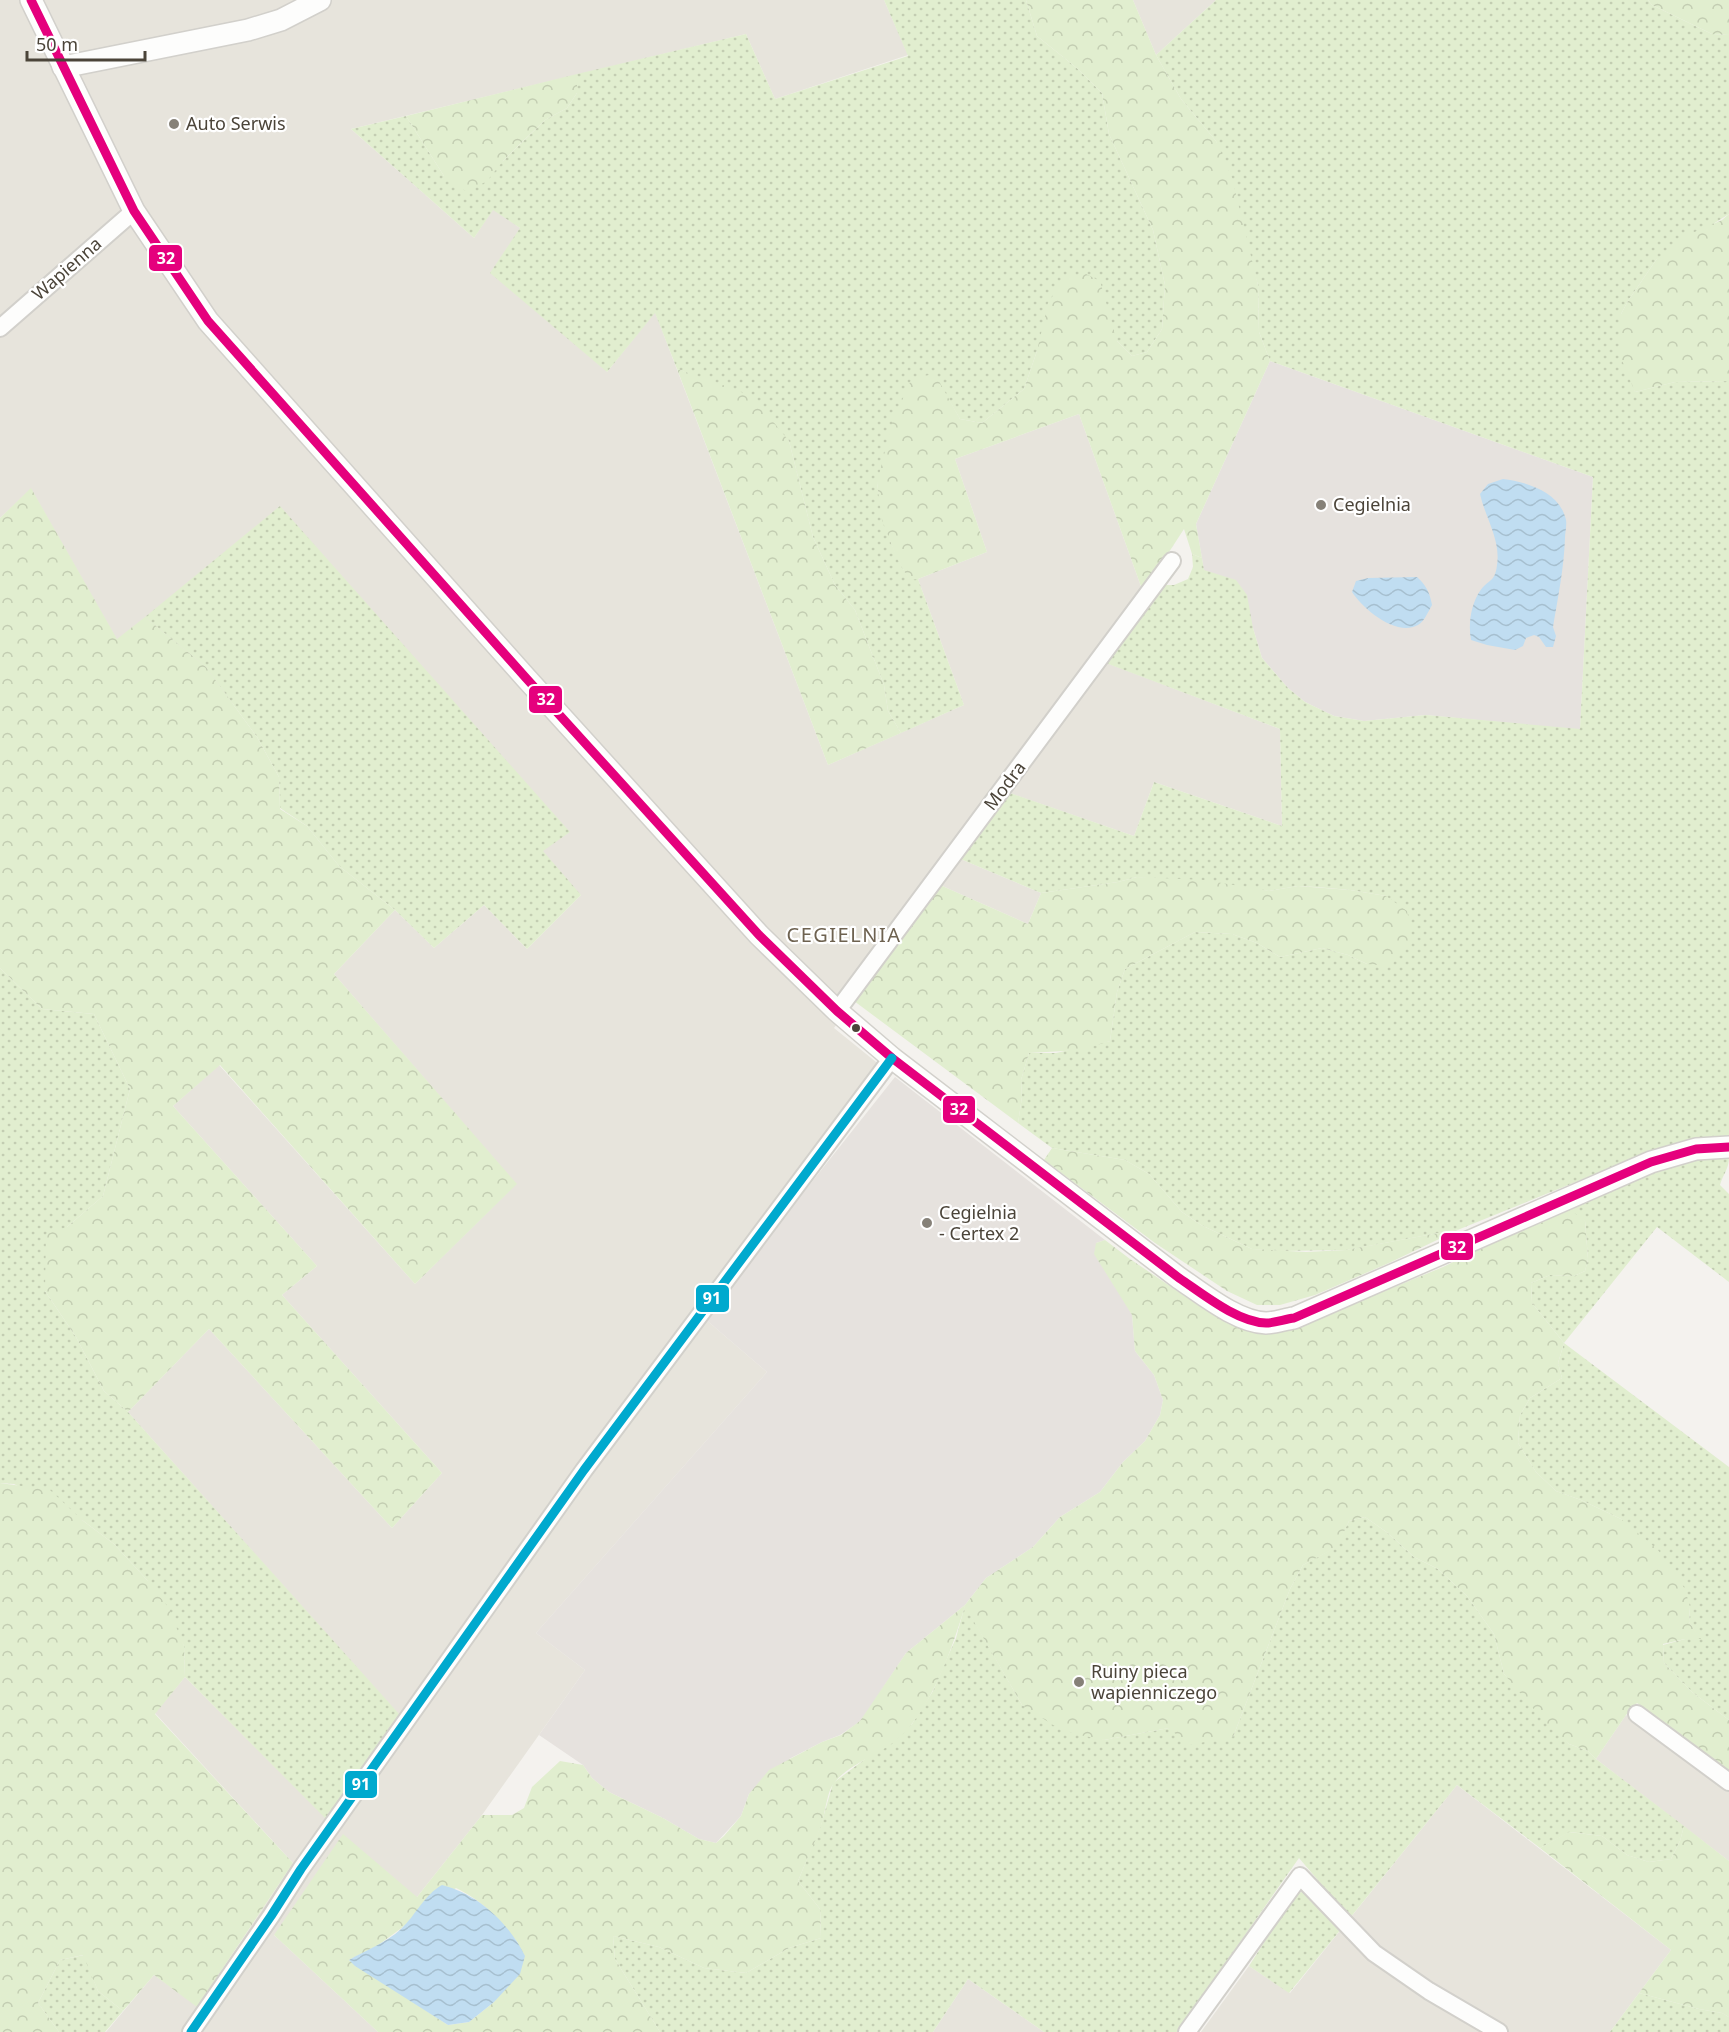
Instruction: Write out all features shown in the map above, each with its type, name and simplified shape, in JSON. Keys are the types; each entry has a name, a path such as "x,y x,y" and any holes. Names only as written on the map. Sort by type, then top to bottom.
{"street":[{"path":"31,0 134,211 216,331 533,687 759,935 837,1011 892,1058 1179,1278 1226,1309 1247,1319 1267,1323 1294,1318 1651,1162 1696,1149 1729,1147"},
{"path":"63,67 248,30 281,20 320,0"},
{"name":"Wapienna","path":"0,328 134,211"},
{"name":"Modra","path":"837,1011 1172,561"},
{"path":"191,2032 272,1916 314,1850 584,1470 892,1058"},
{"path":"1637,1714 1729,1782"},
{"path":"1187,2032 1300,1876 1374,1953 1429,1991 1499,2032"}],"shaded area":[{"path":"0,0 884,0 908,55 775,99 746,34 351,129 474,238 493,209 520,228 607,372 655,312 828,765 964,705 918,579 987,552 955,459 1079,414 1143,592 1104,662 1280,729 1282,826 1154,782 1134,836 995,788 834,1028 881,1066 704,1318 767,1372 536,1633 585,1670 482,1815 417,1897 274,1935 378,2032 106,2032 154,1975 198,2006 293,1863 155,1713 185,1677 337,1829 410,1727 128,1412 209,1329 392,1528 442,1473 282,1295 317,1266 173,1106 219,1065 415,1284 516,1184 334,974 395,910 434,948 484,905 527,949 581,895 117,640 31,489 0,518"},
{"path":"1133,0 1216,0 1156,55"},
{"path":"1270,361 1593,477 1580,730 1426,715 1364,721 1334,716 1305,702 1288,688 1262,658 1253,628 1204,570 1196,524"},
{"path":"958,858 1041,893 1028,924 940,885"},
{"path":"895,1077 1105,1240 1096,1243 1132,1315 1135,1351 1154,1375 1163,1400 1160,1415 1145,1441 1123,1462 1100,1492 1060,1517 1033,1547 986,1578 965,1605 906,1653 861,1721 840,1735 789,1759 749,1794 741,1816 716,1843 699,1839 663,1818 609,1792 592,1778 583,1765 539,1735 585,1670 536,1633 767,1372 704,1318"},
{"path":"1626,1715 1729,1789 1729,1861 1596,1759"},
{"path":"1457,1785 1671,1950 1610,2032 1201,2032 1249,1966 1290,1993"},
{"path":"968,1979 1044,2032 933,2032"}],"green space":[{"path":"884,0 1026,0 1037,36 1078,69 1102,93 1109,134 1153,230 1165,285 1162,329 1147,352 1132,356 1117,341 1037,351 1024,389 982,423 960,419 949,400 877,483 884,522 892,544 909,579 918,579 964,705 901,733 888,711 884,685 855,610 835,585 813,537 789,441 705,380 677,369 655,313 607,372 490,273 520,228 493,210 474,238 351,129 406,116 444,176 503,161 545,120 567,108 577,93 577,74 746,34 775,99 908,56"},
{"path":"1026,0 1133,0 1156,55 1181,99 1216,141 1232,178 1258,285 1259,332 1270,361 1196,524 1202,558 1192,554 1184,529 1143,592 1079,414 955,459 987,552 918,579 909,580 896,556 882,520 877,483 892,423 912,378 935,374 960,419 982,423 1024,389 1037,351 1048,303 1066,276 1086,274 1100,281 1117,341 1132,356 1147,352 1162,329 1165,285 1153,230 1109,134 1102,93 1078,69 1037,36"},
{"path":"1216,0 1648,0 1652,5 1712,34 1729,35 1729,214 1656,260 1621,314 1635,392 1675,382 1729,381 1729,1138 1685,1141 1657,1149 1460,1229 1347,1250 1252,1249 1201,1225 1182,1212 1149,1174 1125,1160 1052,1148 1018,1123 1022,1097 1021,1080 1029,1053 1056,1053 1110,1041 1117,992 1125,969 1195,932 1232,934 1257,943 1280,957 1322,948 1348,955 1367,964 1386,896 1350,890 1298,886 1269,891 1137,877 1118,882 1041,893 958,858 1007,792 1134,836 1154,782 1282,826 1280,729 1103,662 1162,585 1174,585 1188,579 1193,567 1192,554 1202,558 1204,570 1236,580 1247,595 1253,628 1262,658 1288,688 1305,702 1334,716 1364,721 1426,715 1580,729 1593,477 1270,361 1259,332 1258,285 1216,141 1181,99 1156,55"},
{"path":"1648,0 1729,0 1729,35 1712,34 1652,5"},
{"path":"577,74 577,93 567,108 545,120 503,161 487,181 467,192 444,176 406,116"},
{"path":"1729,214 1729,381 1675,382 1635,392 1619,353 1621,314 1656,260 1683,237 1722,220"},
{"path":"677,369 740,391 762,408 789,441 813,537 835,585 855,610 884,685 888,711 901,733 828,765"},
{"path":"31,488 117,639 145,617 206,667 257,737 279,777 280,809 307,826 339,866 395,910 334,974 517,1184 415,1284 220,1065 173,1106 317,1266 282,1295 442,1473 392,1528 209,1329 128,1412 104,1391 76,1337 45,1291 46,1234 67,1227 103,1196 130,1089 94,1014 42,1009 0,968 0,518"},
{"path":"280,506 570,832 543,851 581,895 527,949 484,905 434,948 395,910 339,866 307,826 280,808 279,777 257,737 206,667 145,617"},
{"path":"1137,877 1204,880 1269,891 1298,886 1350,890 1386,896 1407,911 1410,929 1409,942 1390,966 1367,964 1348,955 1322,948 1280,957 1257,943 1232,934 1195,932 1125,969 1117,992 1110,1041 1081,1050 1029,1053 1021,1080 1022,1097 1018,1123 854,1001 940,885 1028,924 1041,893 1118,882"},
{"path":"0,968 42,1009 94,1014 130,1089 103,1196 67,1227 45,1291 76,1337 104,1391 128,1412 400,1715 327,1820 185,1677 184,1646 147,1580 114,1544 82,1520 14,1484 0,1483"},
{"path":"1052,1148 1125,1160 1149,1174 1182,1212 1201,1225 1252,1249 1306,1252 1346,1250 1460,1229 1315,1295 1280,1305 1257,1305 1227,1291 1155,1243 1044,1160"},
{"path":"1729,1157 1720,1185 1729,1194 1729,1282 1657,1227 1564,1343 1532,1303 1531,1283 1550,1275 1574,1276 1585,1271 1588,1259 1585,1221 1551,1214 1643,1175 1698,1159"},
{"path":"1573,1212 1585,1221 1588,1259 1585,1271 1574,1276 1550,1275 1531,1283 1532,1303 1564,1343 1558,1363 1562,1378 1530,1398 1520,1415 1518,1443 1536,1472 1556,1491 1621,1519 1658,1550 1685,1589 1690,1607 1689,1622 1701,1639 1685,1639 1663,1644 1664,1663 1692,1692 1729,1720 1729,1772 1637,1703 1596,1759 1588,1751 1569,1744 1549,1727 1504,1674 1494,1634 1467,1596 1438,1569 1414,1557 1388,1533 1365,1517 1349,1521 1337,1547 1303,1565 1290,1589 1233,1737 1188,1745 1169,1728 1104,1740 1075,1734 1053,1725 1022,1705 965,1606 938,1680 929,1698 907,1730 887,1747 846,1771 832,1787 821,1826 798,1881 820,1909 821,1938 789,1948 746,1973 704,1968 659,1947 613,1936 615,1959 660,2032 378,2032 274,1935 343,1834 417,1897 482,1815 512,1815 524,1808 532,1787 560,1761 583,1765 592,1778 609,1792 663,1818 699,1839 716,1843 741,1816 749,1794 769,1770 822,1742 841,1735 860,1721 906,1653 965,1605 986,1578 1033,1547 1060,1517 1100,1492 1123,1462 1145,1441 1160,1415 1163,1400 1154,1375 1135,1351 1132,1315 1094,1254 1096,1243 1105,1240 1201,1307 1235,1325 1309,1322 1443,1267 1551,1214","holes":["456,1888 490,1912 518,1943 494,2002 469,2022 448,2025 349,1960 377,1946"]},
{"path":"1564,1343 1729,1467 1729,1720 1692,1692 1664,1663 1663,1645 1685,1639 1700,1639 1689,1622 1690,1607 1621,1519 1556,1491 1536,1472 1518,1443 1520,1415 1530,1398 1562,1378 1558,1363"},
{"path":"0,1483 50,1490 82,1520 114,1544 168,1607 184,1646 185,1677 155,1714 293,1863 197,2007 154,1975 123,2011 98,1991 83,1955 60,1960 38,2003 59,2032 0,2032"},
{"path":"1365,1517 1388,1533 1414,1557 1438,1569 1467,1596 1494,1634 1504,1674 1569,1744 1588,1751 1684,1826 1671,1859 1649,1862 1627,1855 1602,1836 1570,1832 1540,1848 1457,1785 1350,1918 1299,1858 1177,2032 1044,2032 968,1979 933,2032 660,2032 615,1959 613,1936 659,1947 704,1968 746,1973 789,1948 821,1938 820,1909 798,1881 821,1825 833,1783 912,1724 933,1691 956,1638 965,1605 1022,1705 1104,1740 1169,1728 1233,1737 1290,1589 1303,1565 1336,1547 1349,1521"},
{"path":"1684,1826 1729,1861 1729,2017 1722,2013 1639,1993 1671,1950 1540,1848 1569,1832 1602,1836 1627,1855 1649,1862 1671,1859"},
{"path":"1302,1892 1308,1894 1342,1928 1289,1993 1249,1966 1295,1894"},
{"path":"84,1955 98,1991 123,2011 105,2032 59,2032 38,2003 60,1960"},
{"path":"1639,1993 1722,2013 1729,2017 1729,2032 1610,2032"}],"water":[{"path":"1503,479 1541,490 1557,502 1566,520 1562,571 1553,627 1556,636 1553,647 1546,647 1539,637 1534,635 1526,638 1523,646 1515,650 1471,640 1472,608 1480,591 1495,575 1498,556 1495,538 1480,494 1488,484"},
{"path":"1417,577 1427,590 1432,605 1422,622 1409,628 1390,624 1381,619 1364,606 1352,592 1356,581 1368,578"},
{"path":"442,1885 468,1895 491,1912 510,1932 525,1956 520,1974 494,2002 469,2022 448,2025 349,1960 395,1934 430,1894"}],"transit line":[{"name":"32","path":"31,0 134,211 208,321 759,935 837,1011 892,1058 1209,1299 1232,1313 1255,1321 1269,1323 1294,1318 1651,1162 1696,1149 1729,1147"},
{"name":"91","path":"191,2032 301,1869 584,1470 892,1058"}],"place":[{"name":"Auto Serwis","path":"174,124"},
{"name":"Cegielnia","path":"1321,505"},
{"name":"Cegielnia - Certex 2","path":"927,1223"},
{"name":"Ruiny pieca wapienniczego","path":"1079,1682"}],"district":[{"name":"CEGIELNIA","path":"844,935"}]}
